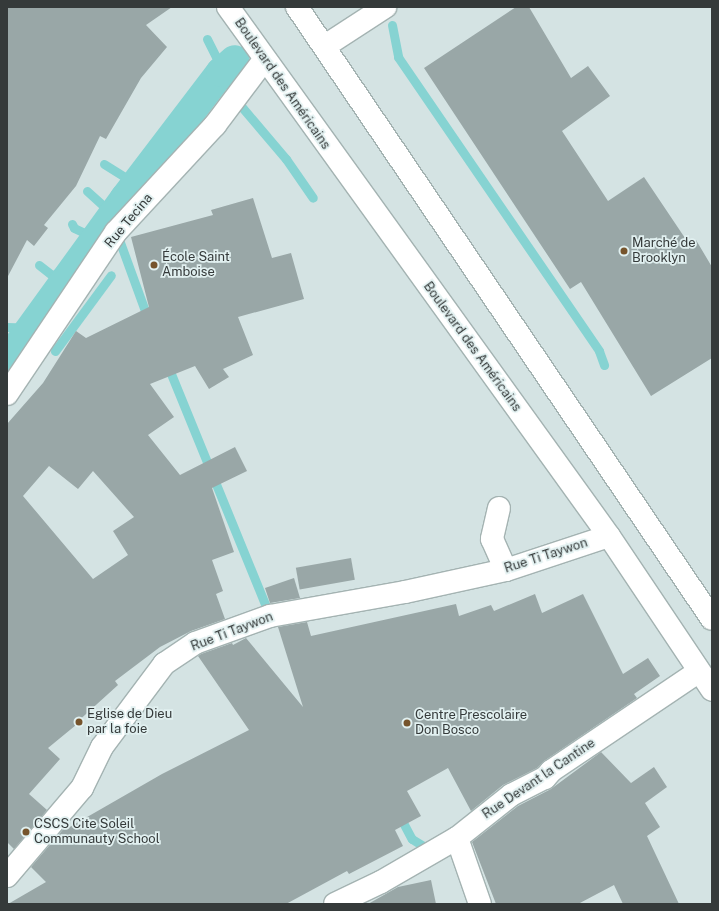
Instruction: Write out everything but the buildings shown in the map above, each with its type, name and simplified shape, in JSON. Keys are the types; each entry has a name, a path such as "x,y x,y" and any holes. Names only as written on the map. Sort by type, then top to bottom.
{"street":[{"name":"Boulevard des Américains","path":"228,7 264,60 609,536 698,672 712,690"},
{"path":"297,7 325,46 712,619"},
{"path":"325,46 385,7"},
{"name":"Rue Tecina","path":"7,394 116,232 215,125 264,60"},
{"path":"499,508 492,539 506,570"},
{"name":"Rue Ti Taywon","path":"7,876 82,788 102,747 164,664 195,643 270,616 405,592 506,570 609,536"},
{"name":"Rue Devant la Cantine","path":"335,904 381,882 457,838 511,796 545,778 551,771 698,672"},
{"path":"457,838 480,904"}],"waterway":[{"path":"392,25 398,57 599,351 604,365"},
{"path":"207,39 232,89"},
{"path":"7,361 125,198 221,72 235,60"},
{"path":"241,106 286,159 313,198"},
{"path":"104,164 125,177 139,179"},
{"path":"87,191 105,207 116,209"},
{"path":"122,219 125,198"},
{"path":"72,224 74,228 91,236 99,233"},
{"path":"117,234 148,319"},
{"path":"39,265 53,276 59,271 74,267"},
{"path":"55,351 111,275"},
{"path":"55,293 67,304"},
{"path":"7,327 30,328"},
{"path":"167,364 268,611"},
{"path":"399,815 412,839 423,846"}],"place":[{"name":"Marché de Brooklyn","path":"624,251"},
{"name":"École Saint Amboise","path":"154,265"},
{"name":"Eglise de Dieu par la foie","path":"79,722"},
{"name":"Centre Prescolaire Don Bosco","path":"407,723"},
{"name":"CSCS Cite Soleil Communauty School","path":"26,832"}]}
